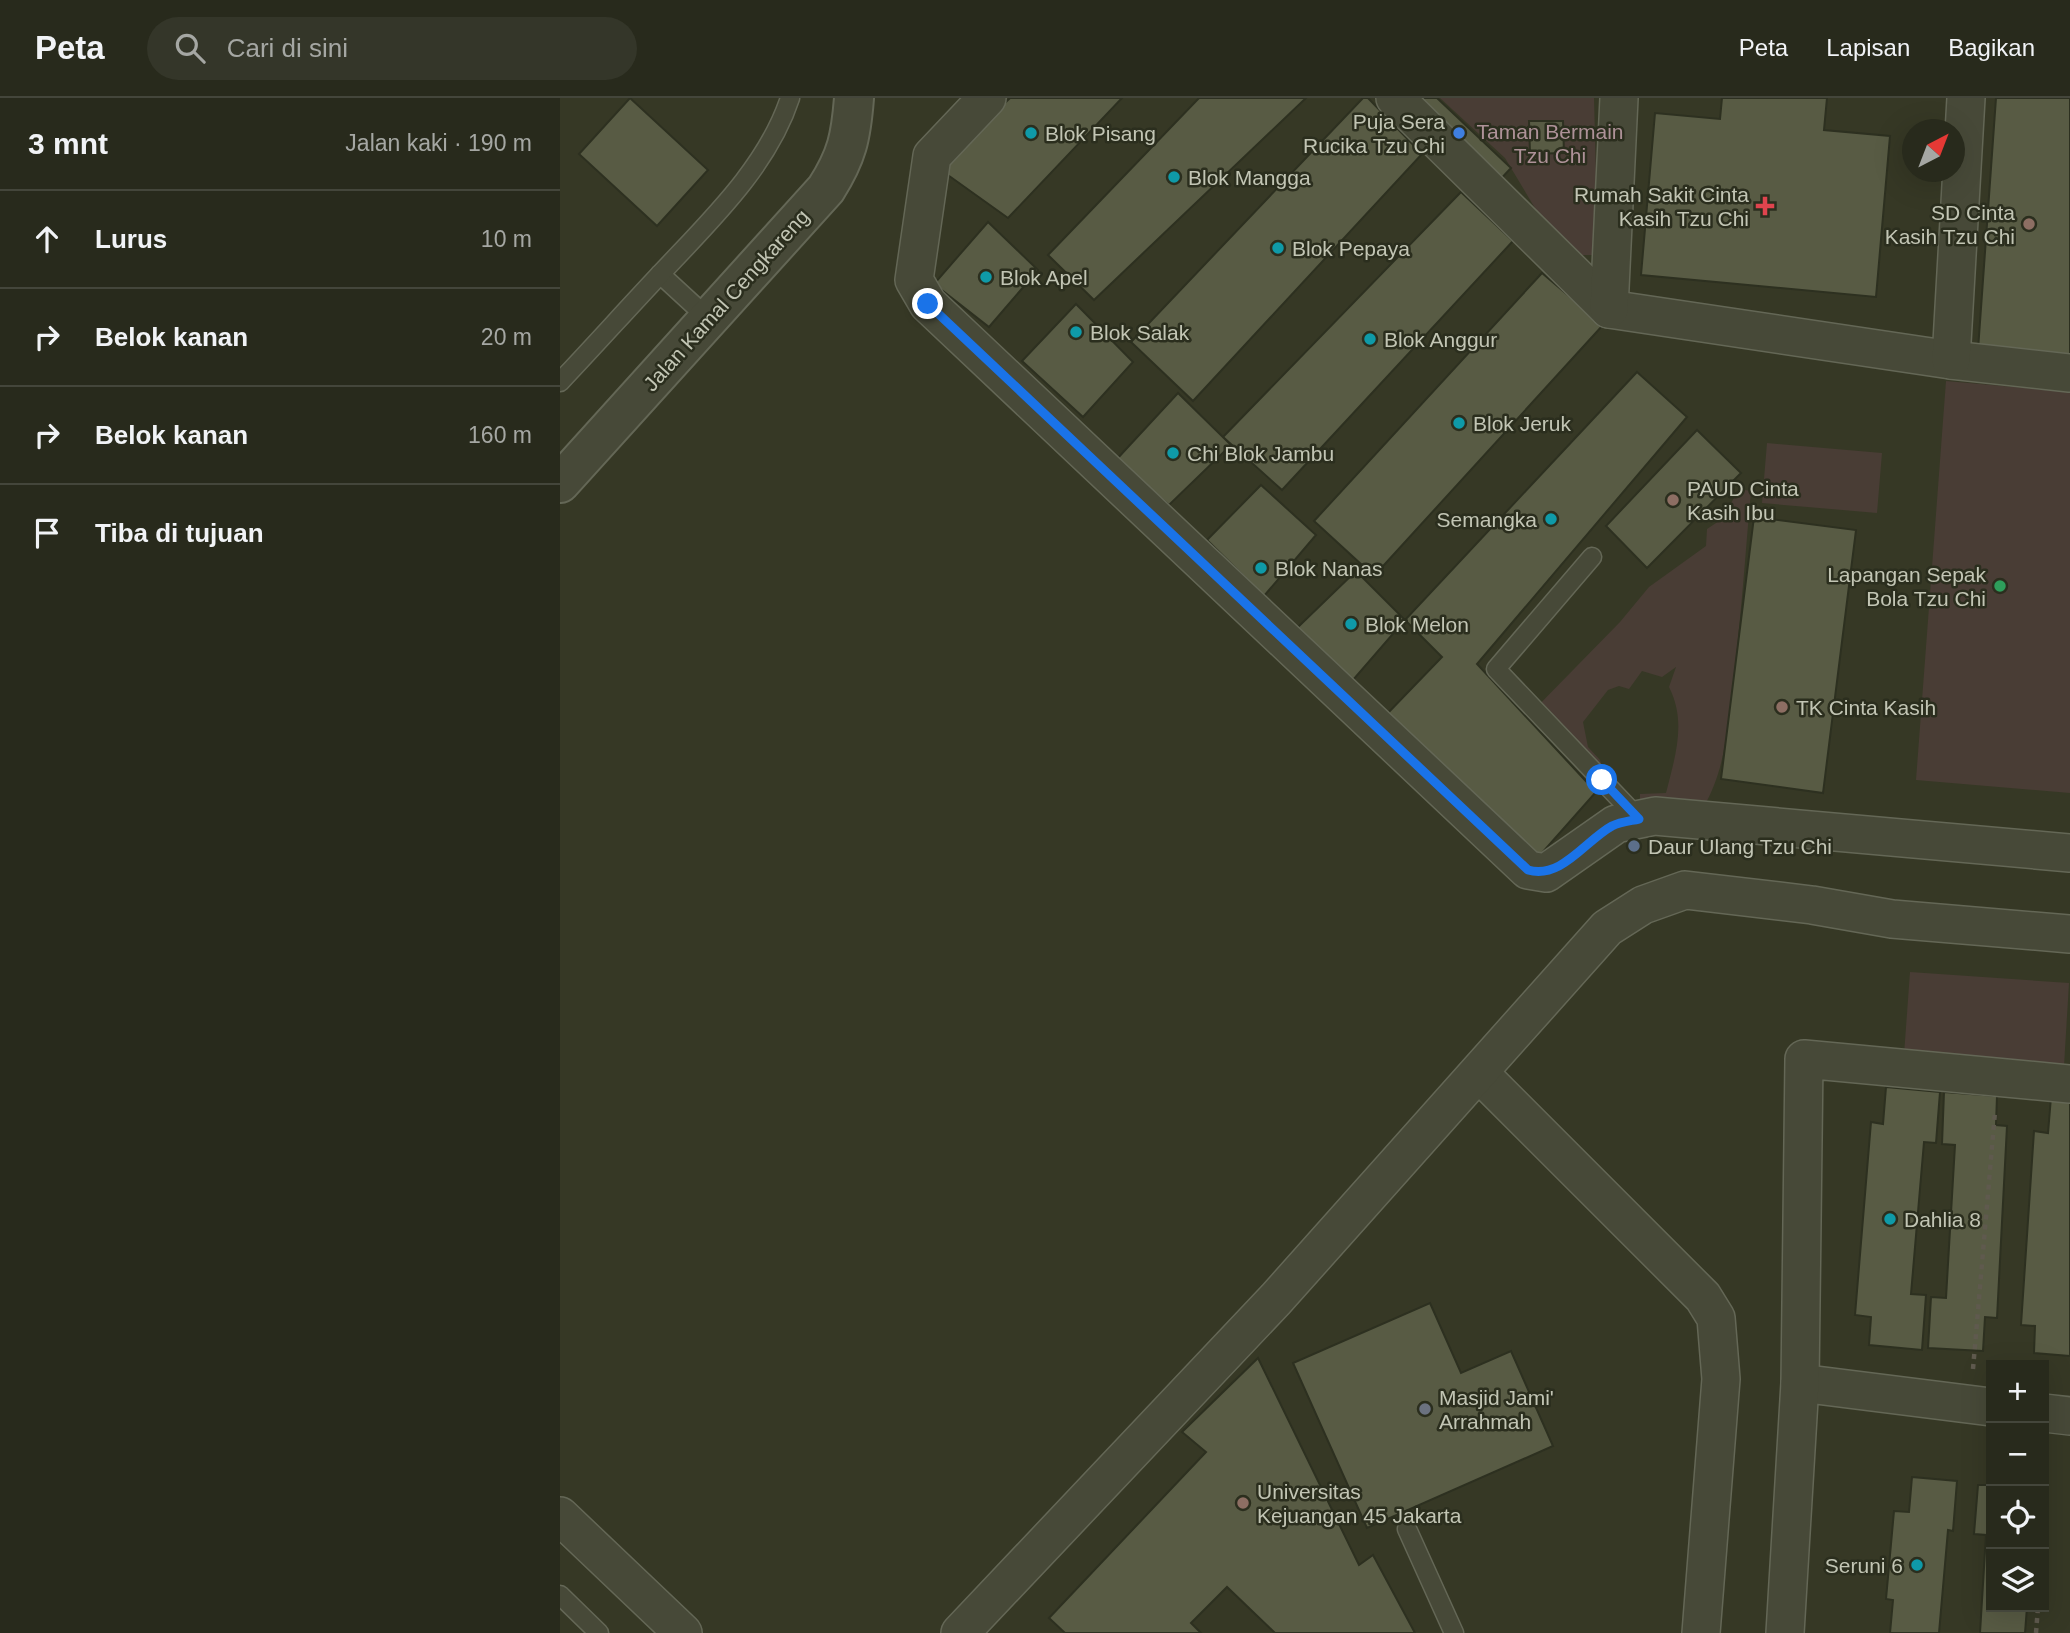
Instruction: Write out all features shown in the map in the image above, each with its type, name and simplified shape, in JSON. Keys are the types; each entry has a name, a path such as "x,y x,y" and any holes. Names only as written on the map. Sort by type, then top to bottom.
{"street":[{"name":"Jalan Kamal Cengkareng","path":"560,483 710,320 831,181 850,142 854,98"},
{"path":"986,98 932,156 914,280 928,304 1528,870 1539,874 1554,870 1616,824 1662,817 2070,853"},
{"path":"1395,98 1609,309 1951,360 2070,373"},
{"path":"1609,309 1619,98"},
{"path":"1951,360 1966,98"},
{"path":"960,1633 1276,1299 1607,928 1643,905 1685,890 1811,905 1892,919 2070,934"},
{"path":"1785,1633 1800,1383 1804,1059 2070,1084"},
{"path":"1479,1073 1703,1297 1716,1318 1721,1378 1701,1633"},
{"path":"1800,1383 1981,1406"},
{"path":"560,1517 683,1633"}],"lane":[{"path":"560,382 718,213 755,166 783,120 790,98"},
{"path":"660,274 710,320"},
{"path":"1592,557 1496,669 1639,819"},
{"path":"1407,1529 1454,1633"},
{"path":"560,1595 599,1633"}],"path":[{"path":"1981,1406 1998,1077"},
{"path":"2045,1486 2054,1414"},
{"path":"2036,1633 2038,1612"}],"green space":[{"name":"Taman Bermain Tzu Chi","path":"1440,98 1594,98 1598,255 1563,255 1505,158"},
{"name":"Lapangan Sepak Bola Tzu Chi","path":"1946,381 2070,392 2070,793 1916,780"},
{"path":"1767,443 1882,453 1877,513 1762,503"},
{"path":"1739,489 1751,491 1740,615 1721,765 1703,808 1640,810 1640,794 1666,793 1678,740 1677,713 1669,687 1676,667 1662,677 1642,671 1629,689 1619,686 1608,690 1583,722 1588,747 1600,760 1609,787 1596,792 1562,748 1529,715 1620,622 1649,587 1706,546 1707,529 1722,519"},
{"path":"1910,972 2069,983 2064,1066 1904,1055"}],"building":[{"path":"630,98 708,170 657,226 579,154"},
{"name":"Blok Pisang","path":"1010,98 1122,98 1008,218 938,168"},
{"name":"Blok Mangga","path":"1199,98 1306,98 1094,300 1048,255"},
{"name":"Blok Pepaya","path":"1363,98 1368,98 1422,154 1193,401 1131,342"},
{"name":"Puja Sera Rucika Tzu Chi","path":"1406,98 1437,98 1511,168 1497,183"},
{"name":"Rumah Sakit Cinta Kasih Tzu Chi","path":"1722,98 1827,98 1824,130 1890,136 1876,297 1641,275 1655,113 1720,119"},
{"name":"SD Cinta Kasih Tzu Chi","path":"1996,98 2070,98 2070,358 1978,350"},
{"path":"1529,121 1563,121 1564,153 1530,154"},
{"name":"Blok Anggur","path":"1461,192 1513,241 1282,490 1223,437"},
{"name":"Blok Apel","path":"988,222 1038,270 989,327 934,284"},
{"name":"Blok Jeruk","path":"1542,273 1603,325 1374,576 1314,521"},
{"name":"Blok Salak","path":"1076,304 1133,362 1083,417 1022,361"},
{"name":"Semangka","path":"1637,372 1687,417 1477,664 1596,792 1534,862 1385,716 1442,657 1405,620"},
{"name":"Chi Blok Jambu","path":"1178,393 1231,445 1169,505 1116,460"},
{"name":"PAUD Cinta Kasih Ibu","path":"1697,430 1741,473 1647,568 1606,526"},
{"name":"Blok Nanas","path":"1261,485 1316,535 1264,596 1207,540"},
{"name":"TK Cinta Kasih","path":"1754,517 1856,530 1823,793 1721,779"},
{"name":"Blok Melon","path":"1356,571 1405,620 1353,680 1297,628"},
{"name":"Dahlia 8","path":"1886,1087 1940,1092 1936,1143 1924,1142 1911,1294 1926,1295 1922,1350 1869,1345 1871,1317 1855,1315 1871,1122 1883,1124"},
{"path":"1944,1092 1997,1096 1996,1125 2007,1126 1997,1318 1985,1317 1983,1351 1928,1348 1931,1297 1946,1298 1955,1145 1942,1144"},
{"path":"2051,1097 2070,1099 2070,1356 2034,1353 2035,1326 2021,1325 2034,1131 2048,1133"},
{"name":"Masjid Jami' Arrahmah","path":"1430,1303 1461,1373 1511,1351 1553,1446 1367,1528 1293,1363"},
{"name":"Universitas Kejuangan 45 Jakarta","path":"1258,1358 1359,1565 1373,1555 1415,1633 1275,1633 1227,1587 1191,1623 1201,1633 1065,1633 1049,1618 1206,1452 1182,1432"},
{"name":"Seruni 6","path":"1912,1477 1957,1481 1953,1531 1948,1530 1939,1633 1890,1633 1893,1600 1886,1599 1894,1511 1909,1512"},
{"path":"1978,1485 1986,1485 1986,1535 1974,1534"},
{"path":"1986,1535 1986,1612 2027,1612 2025,1633 1980,1633"}],"place":[{"name":"Blok Pisang","path":"1031,133"},
{"name":"Puja Sera Rucika Tzu Chi","path":"1459,133"},
{"name":"Blok Mangga","path":"1174,177"},
{"name":"Rumah Sakit Cinta Kasih Tzu Chi","path":"1765,206"},
{"name":"SD Cinta Kasih Tzu Chi","path":"2029,224"},
{"name":"Blok Pepaya","path":"1278,248"},
{"name":"Blok Apel","path":"986,277"},
{"name":"Blok Salak","path":"1076,332"},
{"name":"Blok Anggur","path":"1370,339"},
{"name":"Blok Jeruk","path":"1459,423"},
{"name":"Chi Blok Jambu","path":"1173,453"},
{"name":"PAUD Cinta Kasih Ibu","path":"1673,500"},
{"name":"Semangka","path":"1551,519"},
{"name":"Blok Nanas","path":"1261,568"},
{"name":"Lapangan Sepak Bola Tzu Chi","path":"2000,586"},
{"name":"Blok Melon","path":"1351,624"},
{"name":"TK Cinta Kasih","path":"1782,707"},
{"name":"Daur Ulang Tzu Chi","path":"1634,846"},
{"name":"Dahlia 8","path":"1890,1219"},
{"name":"Masjid Jami' Arrahmah","path":"1425,1409"},
{"name":"Universitas Kejuangan 45 Jakarta","path":"1243,1503"},
{"name":"Seruni 6","path":"1917,1565"}],"route":[{"path":"928,304 1518,863 1539,874 1546,873 1554,870 1616,824 1639,819 1602,780"}]}
